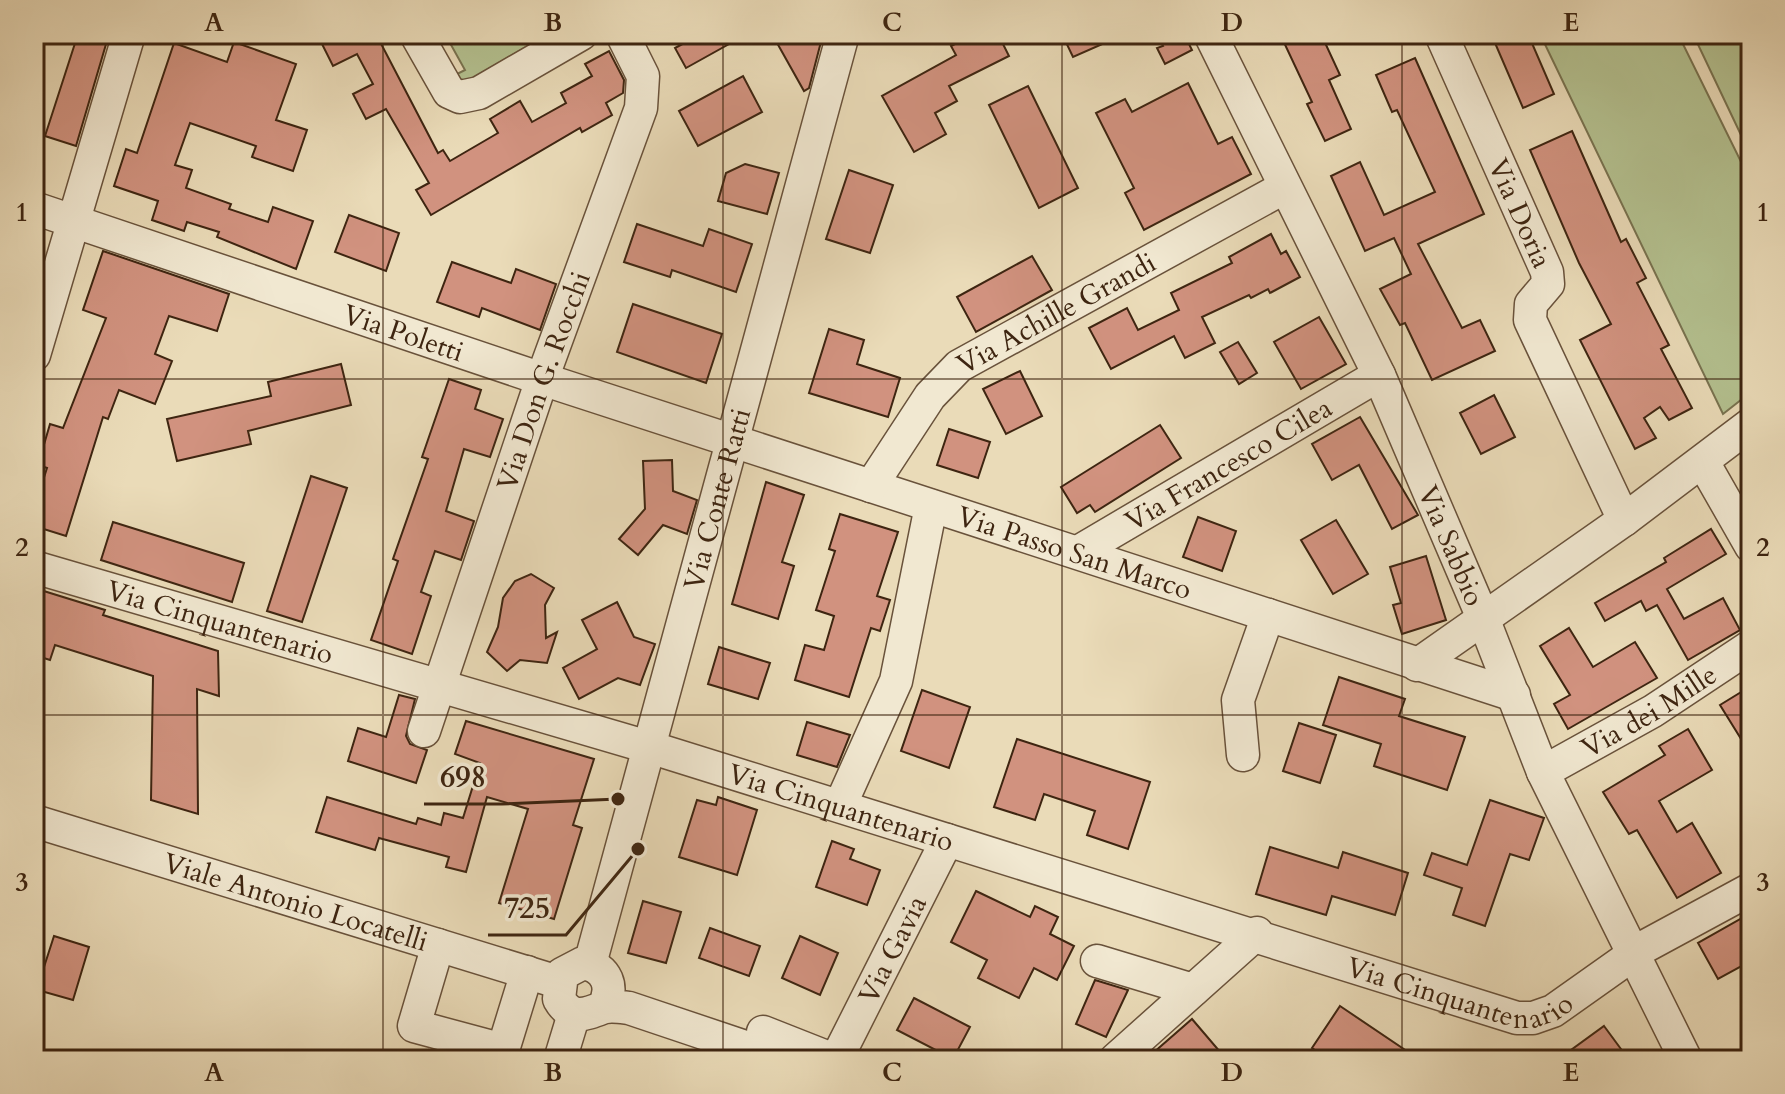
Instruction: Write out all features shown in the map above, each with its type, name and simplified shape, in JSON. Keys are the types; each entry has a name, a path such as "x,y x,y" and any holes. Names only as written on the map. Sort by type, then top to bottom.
{"street":[{"path":"34,355 129,34"},
{"path":"416,34 446,88 460,97 479,93 581,34"},
{"name":"Via Don G. Rocchi","path":"424,731 542,379 641,108 643,76 622,34"},
{"name":"Via Sabbio","path":"1210,34 1379,375 1483,618 1543,772 1686,1060"},
{"name":"Via Doria","path":"1441,34 1547,272 1548,284 1531,304 1530,320 1624,520"},
{"name":"Via Conte Ratti","path":"560,1060 594,992 649,748 734,438 852,38"},
{"name":"Via Achille Grandi","path":"871,486 930,396 965,362 1285,187"},
{"name":"Via Poletti","path":"34,208 542,379 734,438"},
{"name":"Via Francesco Cilea","path":"1078,552 1379,375"},
{"path":"1417,665 1624,520 1751,424"},
{"name":"Via Passo San Marco","path":"734,438 931,506 1514,695"},
{"path":"1703,462 1751,546"},
{"path":"840,806 896,681 931,506"},
{"name":"Via Cinquantenario","path":"34,567 649,748 1526,1018 1553,1011 1632,955 1751,889"},
{"path":"1243,755 1238,700 1268,615"},
{"name":"Via dei Mille","path":"1543,772 1653,711 1751,646"},
{"name":"Viale Antonio Locatelli","path":"34,821 558,982 575,965 594,992"},
{"name":"Via Gavia","path":"835,1060 947,840"},
{"path":"1115,1060 1257,933"},
{"path":"438,945 414,1026 503,1050 527,972"},
{"path":"1097,961 1193,990"},
{"path":"594,992 637,1011 784,1060"},
{"path":"594,992 733,1021 835,1060"}],"green space":[{"path":"445,34 548,34 461,85 449,78 465,70"},
{"path":"1540,34 1678,34 1751,182 1751,392 1723,414"},
{"path":"1693,34 1751,34 1751,156"}],"building":[{"path":"78,34 109,34 76,146 45,136"},
{"path":"317,34 376,34 438,153 443,150 450,161 498,133 490,119 520,101 532,122 566,103 561,93 592,76 585,64 609,51 624,80 623,93 606,103 612,115 582,132 580,128 431,215 416,190 429,183 386,109 366,119 353,94 373,84 357,54 333,66"},
{"path":"701,34 747,34 686,68 675,48"},
{"path":"772,34 823,34 809,88 804,91"},
{"path":"975,34 998,34 1009,56 949,86 957,101 935,113 946,134 914,152 882,96 956,55 951,46"},
{"path":"1062,34 1125,34 1073,57"},
{"path":"1157,34 1184,34 1192,50 1165,64 1157,48 1163,46"},
{"path":"1280,34 1321,34 1340,75 1329,80 1351,129 1325,141 1307,104 1312,102"},
{"path":"1515,34 1528,34 1554,94 1523,108 1495,43"},
{"path":"234,42 296,64 276,120 307,130 293,171 252,157 256,146 190,123 175,165 192,170 186,188 231,204 229,209 268,222 273,207 313,221 296,269 217,237 219,232 187,222 184,231 152,220 158,201 114,186 126,149 137,153 174,43 227,62"},
{"path":"1415,58 1484,214 1418,244 1462,328 1480,320 1495,351 1432,380 1405,323 1400,325 1380,289 1411,274 1394,238 1365,251 1331,176 1360,162 1384,215 1435,192 1397,110 1392,112 1376,75"},
{"path":"743,76 762,112 698,146 679,111"},
{"path":"1188,83 1218,144 1232,137 1251,174 1144,230 1125,193 1134,188 1096,113 1125,99 1132,112"},
{"path":"1028,86 1078,188 1039,208 989,105"},
{"path":"1572,131 1621,242 1626,239 1646,278 1637,283 1669,345 1661,349 1692,408 1669,420 1660,407 1644,418 1656,438 1635,449 1580,340 1611,324 1579,263 1530,150"},
{"path":"745,164 779,173 767,214 718,201 726,173"},
{"path":"849,170 893,185 870,253 826,239"},
{"path":"349,215 399,233 386,271 335,252"},
{"path":"637,224 703,246 709,229 752,244 736,292 672,270 670,277 624,262"},
{"path":"1271,234 1281,254 1286,251 1300,277 1270,293 1268,289 1251,298 1249,295 1202,317 1215,343 1185,358 1174,336 1111,369 1089,328 1127,308 1138,330 1179,310 1171,293 1232,263 1229,257"},
{"path":"103,251 229,294 217,331 169,316 155,354 172,361 155,404 119,390 108,419 103,417 66,536 34,526 34,509 47,468 38,465 50,424 63,428 106,318 83,310"},
{"path":"1032,256 1052,290 976,332 957,297"},
{"path":"452,262 511,283 516,269 556,284 540,330 482,308 479,317 437,302"},
{"path":"633,304 722,334 706,383 617,352"},
{"path":"1319,317 1346,364 1301,389 1274,342"},
{"path":"829,329 864,340 857,364 900,378 888,417 809,393"},
{"path":"1238,342 1257,373 1239,384 1220,352"},
{"path":"341,364 351,405 248,431 251,444 177,461 167,419 271,396 268,382"},
{"path":"1020,371 1042,416 1006,434 983,389"},
{"path":"449,379 481,390 475,409 503,419 490,457 464,449 446,511 474,521 461,560 435,551 421,592 431,596 412,654 371,640 398,561 393,559 428,459 422,457"},
{"path":"1494,395 1515,437 1481,454 1460,413"},
{"path":"1360,417 1418,515 1392,529 1359,465 1332,480 1312,444"},
{"path":"1160,425 1181,458 1095,512 1090,505 1077,513 1061,487"},
{"path":"949,429 990,442 978,478 937,465"},
{"path":"672,460 673,491 697,500 687,534 663,525 638,555 619,539 645,509 643,461"},
{"path":"311,476 347,488 302,622 267,611"},
{"path":"766,482 804,495 782,562 794,566 778,619 732,604"},
{"path":"840,514 898,532 877,596 890,600 880,631 871,628 849,697 795,680 805,645 824,650 834,616 816,610 835,551 829,549"},
{"path":"1198,517 1236,531 1222,571 1183,557"},
{"path":"1336,520 1368,574 1333,594 1301,540"},
{"path":"113,522 244,563 232,602 101,560"},
{"path":"1711,529 1726,554 1667,589 1684,619 1723,598 1740,630 1688,660 1657,605 1646,611 1641,601 1605,621 1595,603 1666,562 1664,558"},
{"path":"1426,556 1446,620 1402,634 1393,605 1401,603 1390,567"},
{"path":"531,574 554,588 545,605 546,638 557,632 547,663 520,660 507,671 487,652 498,627 503,598 515,581"},
{"path":"34,588 105,610 103,615 218,651 219,696 197,689 198,814 151,800 153,676 55,645 50,660 34,655"},
{"path":"617,602 634,637 655,644 640,685 618,678 579,699 563,668 597,649 582,620"},
{"path":"1569,628 1593,667 1635,642 1657,678 1568,729 1554,704 1570,695 1540,646"},
{"path":"719,647 770,663 758,699 708,684"},
{"path":"1339,677 1405,699 1399,716 1465,737 1447,790 1374,766 1381,744 1323,725"},
{"path":"1751,686 1751,755 1720,705"},
{"path":"922,690 970,707 949,768 901,751"},
{"path":"399,695 415,699 406,736 410,744 427,750 416,783 348,761 358,728 386,737"},
{"path":"466,721 594,759 573,825 582,828 554,919 499,903 528,809 487,797 466,872 446,867 449,857 379,838 375,850 316,832 327,797 416,824 418,818 441,825 444,813 463,818 480,763 455,754"},
{"path":"807,722 850,735 837,767 797,755"},
{"path":"1299,723 1336,735 1320,783 1283,771"},
{"path":"1688,729 1712,770 1659,801 1677,832 1692,823 1721,873 1677,898 1637,830 1629,834 1603,792 1665,755 1659,746"},
{"path":"1017,739 1150,782 1128,849 1087,835 1095,811 1044,794 1035,820 994,807"},
{"path":"718,797 757,810 737,875 679,857 697,800 716,805"},
{"path":"1490,800 1544,818 1529,860 1510,854 1485,926 1453,915 1462,888 1424,875 1432,853 1467,865"},
{"path":"832,841 854,849 850,859 880,870 867,905 816,887"},
{"path":"1270,847 1338,868 1343,852 1408,873 1395,915 1332,896 1326,915 1256,894"},
{"path":"976,891 1030,917 1035,906 1058,917 1050,934 1074,946 1057,980 1034,968 1019,998 978,978 987,960 951,942"},
{"path":"643,901 681,912 666,963 628,953"},
{"path":"1751,913 1751,961 1718,979 1698,943"},
{"path":"710,928 760,946 749,976 699,958"},
{"path":"54,936 89,947 73,1000 34,989 34,964 44,967"},
{"path":"800,936 838,953 820,995 782,978"},
{"path":"1095,980 1128,990 1106,1037 1076,1024"},
{"path":"914,998 970,1027 953,1059 897,1030"},
{"path":"1340,1006 1420,1060 1330,1060 1312,1048"},
{"path":"1192,1019 1227,1060 1145,1060"},
{"path":"1604,1026 1629,1060 1579,1060 1571,1050"},
{"path":"429,1050 467,1060 426,1060"}],"place":[{"name":"698","path":"618,799"},
{"name":"725","path":"638,849"}]}
